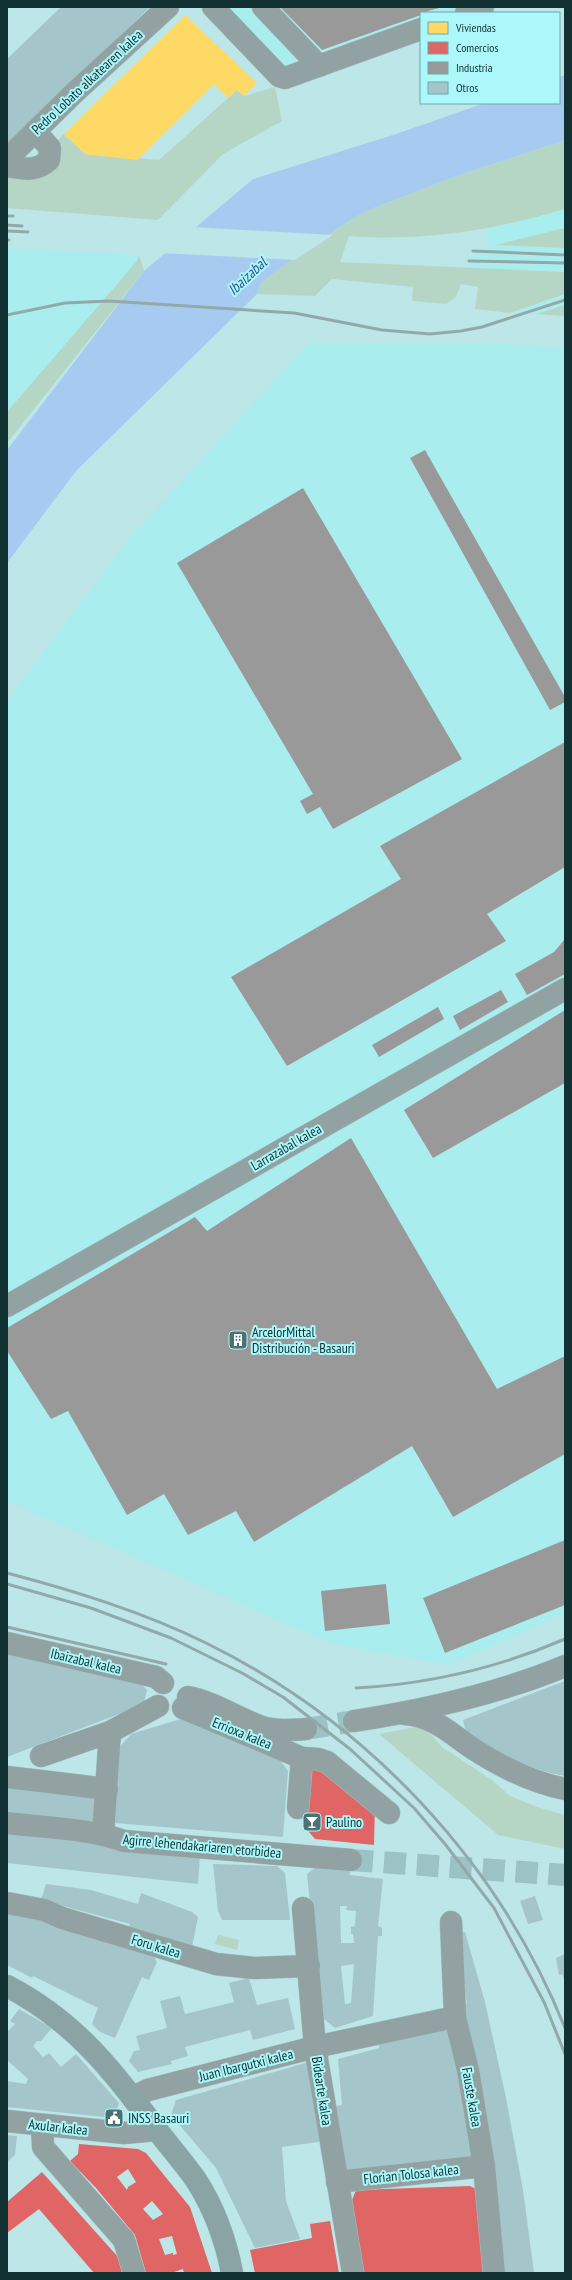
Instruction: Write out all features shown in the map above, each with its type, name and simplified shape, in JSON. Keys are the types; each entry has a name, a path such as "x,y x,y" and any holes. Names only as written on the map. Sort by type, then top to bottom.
{"main road":[{"path":"7,1986 41,2006 91,2046 133,2097 195,2179 209,2202 232,2273"}],"street":[{"name":"Pedro Lobato alkatearen kalea","path":"7,159 74,93 168,7"},
{"path":"213,7 279,76 285,78 420,29"},
{"path":"263,7 319,66"},
{"path":"469,12 483,7"},
{"path":"7,166 26,169 41,168 49,160 50,148 35,131"},
{"name":"Larrazabal kalea","path":"7,1306 565,989"},
{"name":"Ibaizabal kalea","path":"7,1644 156,1677 163,1684"},
{"path":"354,1721 396,1714 468,1697 530,1680 565,1666"},
{"path":"185,1703 181,1684 172,1681 159,1687 156,1696 158,1706 170,1713 185,1703 202,1700 263,1727 276,1730 306,1729"},
{"path":"451,1732 454,1715 468,1697"},
{"name":"Errioxa kalea","path":"185,1703 302,1758 318,1759 327,1762 389,1813"},
{"path":"41,1756 110,1732 158,1706"},
{"path":"396,1714 416,1715 437,1722 509,1769 532,1780 565,1789"},
{"path":"103,1834 110,1732"},
{"path":"298,1808 302,1758"},
{"path":"7,1777 107,1789"},
{"name":"Agirre lehendakariaren etorbidea","path":"7,1824 103,1834 124,1841 350,1860"},
{"name":"Foru kalea","path":"7,1903 44,1910 62,1918 216,1964 254,1968 309,1966"},
{"name":"Bidearte kalea","path":"302,1908 309,1966 315,2047 352,2273"},
{"name":"Fauste kalea","path":"451,1922 455,2017 468,2070 484,2166 494,2273"},
{"name":"Juan Ibargutxi kalea","path":"133,2097 148,2090 315,2047 455,2017"},
{"name":"Axular kalea","path":"7,2121 42,2126 124,2133 157,2130"},
{"path":"42,2126 43,2147 124,2240 134,2273"},
{"name":"Florian Tolosa kalea","path":"337,2182 484,2166"}],"shaded area":[{"path":"213,7 483,7 469,12 420,12 420,29 285,78"},
{"path":"565,209 565,228 497,245 565,248 565,272 467,269 473,251 489,246 487,228"},
{"path":"7,248 139,255 137,261 7,412"},
{"path":"565,294 565,305 536,314 510,313"},
{"path":"309,343 510,344 565,348 565,1613 448,1665 331,1643 7,1501 7,701 132,535"}],"green space":[{"path":"275,87 282,121 223,154 158,220 7,208 7,175 30,177 44,175 49,172 55,167 59,160 53,145 64,134 85,154 159,160 237,90 244,96"},
{"path":"565,140 565,209 512,223 458,233 404,237 349,236 340,262 565,272 565,294 510,313 475,309 478,287 461,284 456,297 446,304 412,301 413,287 332,279 315,296 257,294 261,283 353,218 376,207 462,174"},
{"path":"565,228 565,248 495,245"},
{"path":"139,255 144,271 7,443 7,412 137,261"},
{"path":"565,305 565,316 536,314 562,306"},
{"path":"415,1727 422,1728 429,1732 442,1747 492,1780 510,1796 537,1807 565,1815 565,1849 498,1835 379,1734"},
{"path":"218,1935 239,1940 237,1950 215,1944"}],"water":[{"name":"Ibaizabal","path":"565,75 565,140 462,174 376,207 353,218 279,269 261,283 257,294 76,471 7,563 7,450 144,271 253,179 396,134 482,104 560,104 560,77"}],"pier":[{"path":"192,227 333,235 295,260 162,253"}],"building: Viviendas":[{"path":"185,15 257,83 244,96 237,90 228,98 214,84 137,160 85,154 64,134"}],"building: Comercios":[{"path":"315,1762 375,1805 374,1845 315,1839 303,1825 308,1767"},
{"path":"79,2144 138,2149 146,2153 190,2207 212,2273 184,2273 183,2269 171,2273 146,2273 135,2235 96,2188 70,2161 78,2154","holes":["128,2169 136,2182 128,2187 127,2190 117,2177","152,2201 163,2214 153,2220 143,2209","172,2236 177,2254 173,2255 173,2253 165,2255 159,2239"]},
{"path":"42,2172 118,2257 122,2273 94,2273 39,2209 7,2233 7,2202"},
{"path":"470,2186 478,2190 490,2273 363,2273 352,2200 356,2190"},
{"path":"330,2221 339,2273 255,2273 250,2250 312,2238 310,2224"}],"building: Industria":[{"path":"280,7 443,7 420,12 420,15 322,50"},
{"path":"425,450 565,697 565,702 550,710 410,458"},
{"path":"303,488 462,759 333,829 320,807 307,814 300,801 313,794 177,563"},
{"path":"565,742 565,867 487,914 506,941 287,1066 231,977 401,879 380,846"},
{"path":"565,939 565,974 527,995 515,974 554,952"},
{"path":"501,990 508,1002 460,1030 453,1016"},
{"path":"438,1007 444,1019 379,1057 372,1045"},
{"path":"565,1010 565,1083 433,1158 404,1110"},
{"name":"ArcelorMittal Distribución - Basauri","path":"351,1138 497,1389 565,1356 565,1454 453,1517 412,1446 254,1542 236,1511 188,1535 164,1494 127,1515 68,1411 51,1419 7,1351 7,1328 195,1217 207,1231"},
{"path":"565,1540 565,1605 445,1653 423,1598"},
{"path":"386,1584 390,1624 325,1631 321,1591"}],"building: Otros":[{"path":"61,7 150,7 7,145 7,59"},
{"path":"7,1649 138,1681 147,1690 144,1702 137,1707 7,1757"},
{"path":"565,1681 565,1776 550,1773 501,1757 467,1736 463,1720"},
{"path":"184,1718 280,1760 288,1771 283,1837 115,1823 120,1747 131,1734"},
{"path":"7,1783 99,1793 97,1822 7,1815"},
{"path":"7,1833 200,1855 198,1884 7,1863"},
{"path":"213,1864 277,1866 285,1873 290,1920 222,1920 218,1911"},
{"path":"317,1866 350,1869 350,1875 383,1879 378,1926 382,1928 382,1936 378,1936 373,2016 335,2028 324,2019 307,1874","holes":["340,1906 347,1906 346,1910 356,1911 355,1926 351,1927 351,1934 353,1934 354,1943 341,1943","354,1964 351,2003 345,2004 341,1966"]},
{"path":"46,1884 91,1890 138,1904 141,1893 192,1912 198,1917 192,1947 128,1929 130,1924 41,1900"},
{"path":"535,1896 543,1920 528,1924 520,1901"},
{"path":"7,1911 151,1951 157,1962 149,1980 142,1977 115,2038 100,2032 92,2024 98,2008 7,1965"},
{"path":"465,1932 485,2002 506,2098 523,2190 534,2273 503,2273 461,2006 467,2003 454,1935"},
{"path":"565,1954 564,1979 562,1974 559,1975 556,1958"},
{"path":"249,1978 257,2005 288,1998 295,2029 253,2040 250,2030 185,2047 188,2056 171,2061 172,2064 138,2072 129,2061 134,2051 140,2050 136,2036 167,2028 160,2001 180,1996 185,2014 234,2002 229,1983"},
{"path":"19,2009 52,2028 41,2041 37,2041 33,2046 43,2057 49,2053 61,2067 76,2054 119,2103 114,2118 7,2107 7,2081 26,2084 28,2079 7,2060 7,2032 15,2024 10,2021"},
{"path":"453,2028 473,2157 353,2173 336,2162 332,2107 342,2105 338,2059 379,2048 378,2038"},
{"path":"309,2062 325,2141 282,2147 286,2201 300,2239 255,2248 216,2168 171,2115 176,2100"},
{"path":"7,2135 17,2136 15,2155 7,2162"}],"tunnel":[{"path":"306,1729 354,1721"},
{"path":"351,1860 565,1875"}],"railway":[{"path":"7,216 13,216"},
{"path":"7,225 22,226"},
{"path":"7,231 28,232"},
{"path":"473,251 565,255"},
{"path":"469,261 565,263"},
{"path":"7,315 65,303 109,301 294,313 382,330 430,334 482,327 565,300"},
{"path":"7,1573 108,1603 182,1632 206,1643 265,1675 321,1713 373,1756 421,1802 464,1854 503,1908 537,1967 565,2028"},
{"path":"7,1584 91,1608 171,1638 242,1673 283,1697 350,1749 414,1808 445,1844 494,1908 544,2002 565,2054"},
{"path":"7,1627 166,1664"},
{"path":"356,1688 410,1683 463,1673 514,1658 565,1639"}],"place":[{"name":"ArcelorMittal Distribución - Basauri","path":"238,1340"},
{"name":"Paulino","path":"312,1822"},
{"name":"INSS Basauri","path":"114,2118"}]}
